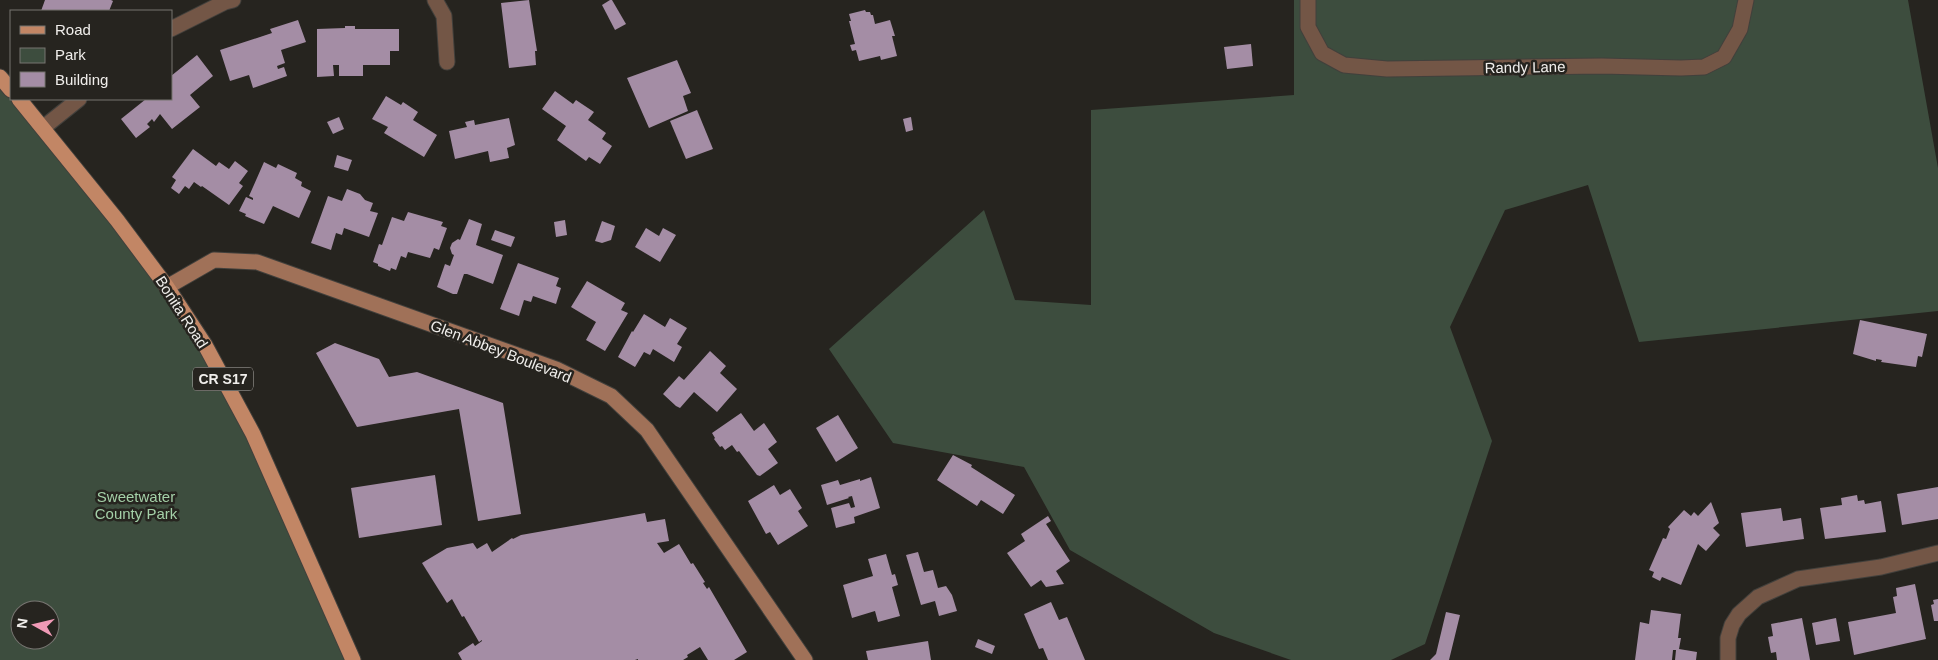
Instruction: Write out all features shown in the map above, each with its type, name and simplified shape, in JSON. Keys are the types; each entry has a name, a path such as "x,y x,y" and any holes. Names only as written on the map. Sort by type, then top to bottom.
{"main road":[{"path":"0,77 10,89"},
{"name":"Bonita Road","path":"20,100 44,127 118,220 167,287 205,345 253,434 353,660"}],"street":[{"path":"172,29 233,0"},
{"path":"435,0 444,16 447,62"},
{"name":"Randy Lane","path":"1308,0 1308,27 1322,53 1344,64 1387,69 1602,66 1704,67 1724,57 1740,29 1746,0"},
{"path":"44,127 78,100"},
{"name":"Glen Abbey Boulevard","path":"167,287 214,260 257,262 556,369 611,396 646,430 805,660"},
{"path":"1728,660 1728,638 1732,625 1739,614 1758,597 1798,579 1881,567 1938,553"}],"green space":[{"path":"1294,0 1908,0 1938,168 1938,311 1639,342 1588,185 1505,210 1450,327 1492,441 1425,644 1391,660 1291,660 1214,633 1070,550 1024,467 893,443 829,349 984,210 1015,300 1091,305 1091,110 1294,95"},
{"name":"Sweetwater County Park","path":"0,76 10,89 10,100 20,100 200,337 353,660 0,660"}],"building":[{"path":"45,0 113,1 109,10 41,10"},
{"path":"529,0 537,51 535,51 536,65 509,68 501,3"},
{"path":"612,0 626,24 615,30 602,5"},
{"path":"865,10 873,15 875,24 890,20 895,36 892,36 897,56 881,60 880,56 859,61 856,50 852,51 850,45 855,44 849,14"},
{"path":"298,20 306,42 281,50 285,63 277,66 278,69 284,67 287,76 253,88 249,75 230,81 220,50 272,33 270,29"},
{"path":"345,26 355,26 355,29 399,29 399,51 390,51 390,65 363,65 363,76 339,76 339,65 333,65 334,76 317,77 317,29 345,28"},
{"path":"1251,44 1253,66 1227,69 1224,47"},
{"path":"197,55 213,76 190,95 200,107 172,129 160,114 154,122 152,119 147,124 150,127 136,138 121,119 145,100 172,100 172,75"},
{"path":"677,60 691,93 683,96 688,111 649,128 627,78"},
{"path":"555,91 573,104 576,100 594,112 588,120 606,133 602,139 612,146 600,164 589,157 586,161 557,140 566,126 542,109"},
{"path":"386,96 401,105 403,102 418,112 413,120 437,135 424,157 384,133 388,127 372,119"},
{"path":"697,110 713,149 686,159 670,121"},
{"path":"339,117 344,129 333,134 327,122"},
{"path":"911,117 913,130 906,132 903,119"},
{"path":"509,118 515,145 507,148 509,158 490,162 488,151 455,159 449,131 467,127 465,122 474,120 475,125"},
{"path":"193,149 216,166 219,162 229,169 235,161 248,171 239,183 243,186 229,205 194,182 189,189 185,186 179,194 171,188 176,180 172,177"},
{"path":"337,155 352,160 348,171 334,167"},
{"path":"264,162 276,168 278,164 297,173 295,178 302,182 301,186 311,191 299,218 273,206 264,224 245,216 246,214 239,211 246,197 253,200 249,196"},
{"path":"347,189 360,194 365,200 373,203 370,211 378,213 369,237 344,228 342,235 336,233 331,250 311,243 328,196 342,201"},
{"path":"408,212 443,222 441,226 447,228 439,250 434,248 430,258 408,252 406,258 401,256 396,270 391,268 390,271 378,266 378,264 373,262 379,244 382,245 392,217 404,221"},
{"path":"469,219 482,224 476,245 503,255 493,284 464,274 457,294 453,294 437,287 445,264 450,266 454,255 450,248 452,243 458,239 460,240"},
{"path":"565,220 567,235 556,237 554,222"},
{"path":"602,221 615,226 611,240 602,243 595,241"},
{"path":"646,228 659,236 663,228 676,235 660,262 635,247"},
{"path":"495,230 515,237 511,247 491,240"},
{"path":"518,263 559,278 556,286 561,288 556,304 533,296 531,302 524,300 519,316 500,309"},
{"path":"587,281 625,303 621,310 628,313 605,351 586,340 596,322 571,307"},
{"path":"644,314 665,327 670,318 687,328 677,344 682,347 674,362 653,349 650,355 644,352 635,367 618,357"},
{"path":"1860,320 1927,334 1922,357 1918,356 1916,367 1881,362 1882,360 1876,359 1876,361 1853,354"},
{"path":"335,343 379,359 389,377 417,372 503,403 521,514 478,521 459,409 357,427 316,353"},
{"path":"710,351 726,366 720,373 737,389 717,412 694,392 680,408 676,406 663,394 679,376 684,380"},
{"path":"741,413 754,431 764,423 777,442 768,449 778,463 760,476 757,475 739,451 737,452 732,445 725,450 722,446 720,447 712,433"},
{"path":"838,415 858,448 836,462 816,428"},
{"path":"953,455 972,465 971,467 1015,495 1003,514 981,500 977,506 937,480"},
{"path":"435,475 442,525 359,538 351,488"},
{"path":"871,477 880,508 854,517 855,523 836,528 831,508 849,503 851,508 855,507 852,496 827,505 821,485 838,480 840,485"},
{"path":"774,485 780,495 790,489 802,508 798,511 808,526 778,545 770,532 766,534 748,501"},
{"path":"1938,487 1938,519 1902,525 1897,494"},
{"path":"1857,495 1858,501 1864,500 1865,504 1881,501 1886,532 1825,539 1820,508 1842,505 1841,498"},
{"path":"1711,502 1719,523 1713,528 1720,535 1706,551 1698,544 1681,585 1662,577 1660,581 1652,577 1654,572 1649,570 1663,538 1666,539 1670,529 1668,527 1684,510 1691,516 1694,512 1698,516"},
{"path":"1781,508 1783,521 1801,518 1804,539 1746,547 1741,513"},
{"path":"645,513 647,522 665,519 669,541 657,543 664,553 679,544 705,582 703,583 707,589 709,587 747,652 734,660 708,660 700,647 687,655 688,657 683,660 462,660 458,653 473,643 475,646 482,640 479,642 452,599 447,603 422,563 447,548 473,543 477,549 487,543 492,552 512,538 521,535"},
{"path":"1048,516 1051,521 1046,524 1070,561 1056,571 1064,584 1046,587 1041,580 1031,587 1007,553 1025,541 1021,534"},
{"path":"918,552 924,572 933,570 938,588 946,586 952,595 957,611 939,616 935,601 921,605 906,555"},
{"path":"886,554 892,575 895,574 898,585 892,587 900,616 878,622 875,611 852,618 843,585 873,576 868,559"},
{"path":"1915,584 1926,639 1854,655 1848,622 1896,613 1893,597 1897,596 1896,588"},
{"path":"1938,599 1938,621 1934,621 1931,605 1934,604 1933,600"},
{"path":"1051,602 1059,620 1067,617 1085,660 1048,660 1043,648 1039,649 1024,614"},
{"path":"1651,610 1681,614 1678,638 1681,638 1679,649 1697,652 1696,660 1675,660 1676,650 1673,650 1672,660 1635,660 1640,622 1649,624"},
{"path":"1446,612 1460,615 1449,660 1430,660 1436,654"},
{"path":"1802,618 1810,660 1777,660 1776,652 1771,653 1768,637 1773,636 1771,624"},
{"path":"1836,618 1840,641 1816,645 1812,623"},
{"path":"978,639 995,646 992,654 975,647"},
{"path":"928,641 931,660 868,660 866,651"}]}
